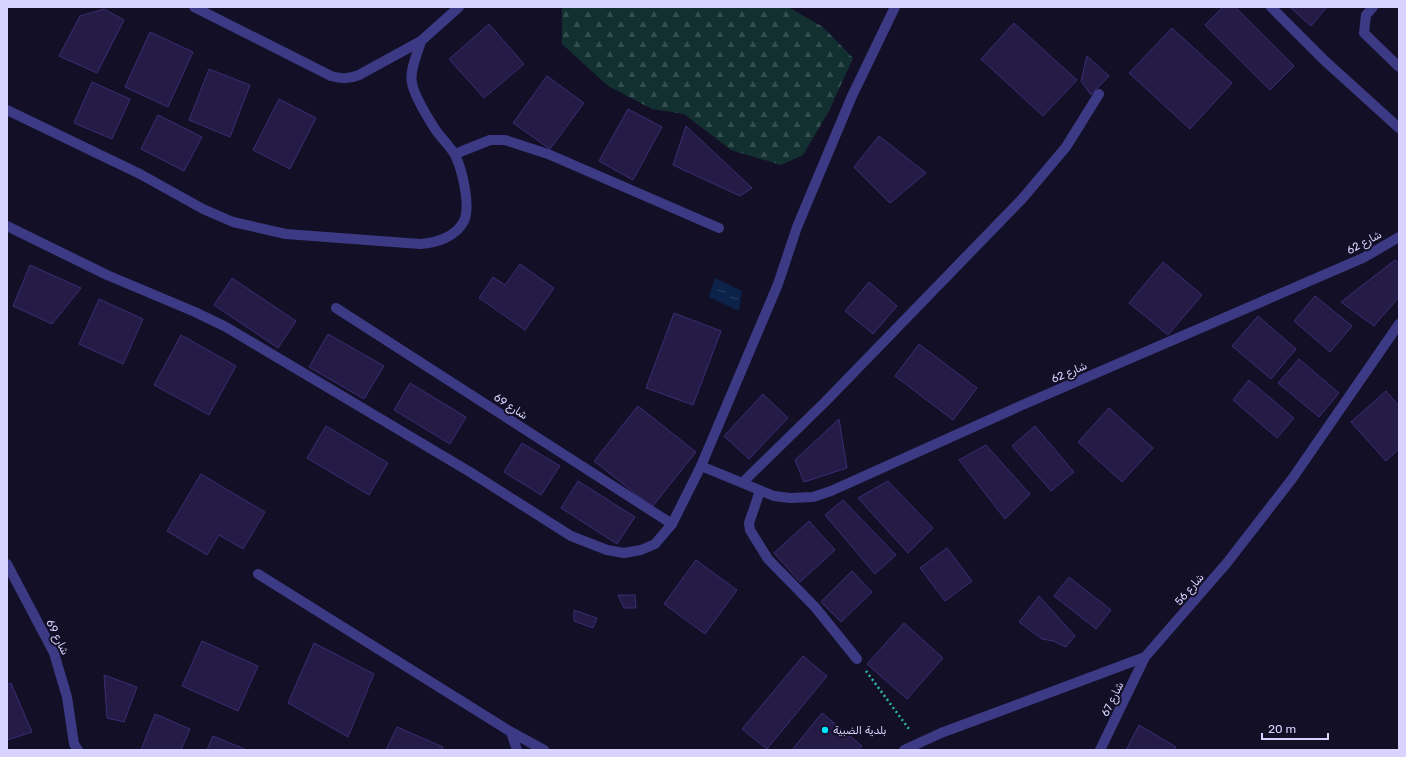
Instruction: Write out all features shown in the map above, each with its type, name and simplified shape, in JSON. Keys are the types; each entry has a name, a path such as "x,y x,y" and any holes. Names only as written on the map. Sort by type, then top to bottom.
{"street":[{"path":"194,7 331,76 341,79 359,75 421,42 459,7"},
{"path":"7,226 107,275 195,312 226,327 470,472 571,536 607,550 624,553 641,550 655,544 672,524 701,466 778,284 797,227 852,96 895,7"},
{"path":"1271,7 1324,60 1399,128"},
{"path":"1373,7 1366,15 1364,33 1399,66"},
{"path":"7,110 140,174 203,209 251,228 286,234 431,244 446,238 464,221 466,209 463,179 455,154 435,128 412,82 413,68 421,42"},
{"path":"743,482 825,402 1022,199 1066,147 1100,94"},
{"path":"455,154 490,140 505,140 548,154 719,228"},
{"name":"شارع 62","path":"701,466 774,496 790,498 813,497 831,492 1013,409 1363,258 1399,237"},
{"name":"شارع 69","path":"336,308 672,524"},
{"name":"شارع 56","path":"904,750 941,733 1145,657 1226,564 1292,479 1399,324"},
{"path":"760,491 750,523 750,530 768,559 815,607 857,659"},
{"name":"شارع 69","path":"7,564 54,653 67,697 74,744 78,750"},
{"path":"258,574 511,732 544,750"},
{"name":"شارع 67","path":"1100,750 1145,657"},
{"path":"511,732 517,750"}],"path":[{"path":"857,659 920,743"}],"green space":[{"path":"562,7 788,7 823,27 853,58 829,111 803,155 781,165 731,150 684,114 652,109 608,86 562,44"}],"water":[{"path":"715,278 742,291 739,311 709,297"}],"building":[{"path":"1223,7 1235,7 1294,66 1270,90 1205,25"},
{"path":"1290,7 1327,7 1311,26"},
{"path":"104,9 124,20 97,73 59,56 80,16"},
{"path":"1014,23 1077,80 1043,116 981,59"},
{"path":"489,24 524,64 484,98 449,59"},
{"path":"1172,28 1232,83 1190,129 1129,73"},
{"path":"150,32 193,52 168,107 125,87"},
{"path":"1087,56 1109,76 1091,95 1081,81"},
{"path":"209,69 250,85 230,137 189,120"},
{"path":"547,76 584,103 550,149 513,123"},
{"path":"92,82 130,99 112,139 74,123"},
{"path":"279,99 316,118 290,169 253,150"},
{"path":"628,109 662,127 633,180 599,161"},
{"path":"158,115 202,137 184,171 141,149"},
{"path":"686,126 752,188 740,196 673,165"},
{"path":"879,136 926,173 890,203 854,167"},
{"path":"1395,260 1399,263 1399,297 1374,326 1341,302"},
{"path":"1163,262 1202,295 1168,335 1129,303"},
{"path":"520,264 554,288 525,330 479,298 493,277 505,285"},
{"path":"30,265 81,288 52,324 13,306"},
{"path":"232,278 296,321 278,348 214,305"},
{"path":"869,282 897,306 873,334 845,311"},
{"path":"1315,296 1352,326 1330,352 1294,321"},
{"path":"99,299 143,319 123,364 79,344"},
{"path":"674,313 721,331 693,405 646,388"},
{"path":"1258,316 1296,349 1271,379 1232,346"},
{"path":"328,334 384,366 364,399 309,367"},
{"path":"181,335 236,366 209,415 154,385"},
{"path":"919,344 977,388 953,420 895,376"},
{"path":"1299,359 1339,393 1319,417 1278,383"},
{"path":"1249,380 1294,418 1277,438 1233,400"},
{"path":"410,383 466,417 450,444 394,410"},
{"path":"1386,391 1399,406 1399,449 1386,461 1351,422"},
{"path":"763,394 788,418 749,459 724,436"},
{"path":"638,406 696,452 652,507 594,461"},
{"path":"1109,408 1153,448 1122,482 1078,442"},
{"path":"839,419 847,468 804,482 795,460"},
{"path":"326,426 388,463 369,495 307,458"},
{"path":"1035,426 1074,472 1051,491 1012,446"},
{"path":"522,443 560,466 541,495 504,472"},
{"path":"986,445 1030,494 1005,519 959,460"},
{"path":"201,474 265,512 243,549 219,535 207,555 167,531"},
{"path":"578,481 635,517 617,544 561,508"},
{"path":"888,481 933,528 908,553 858,498"},
{"path":"843,500 896,555 875,574 825,515"},
{"path":"809,521 835,550 800,582 774,553"},
{"path":"947,548 972,581 945,601 920,568"},
{"path":"696,560 737,590 705,634 664,604"},
{"path":"852,571 872,592 841,622 821,602"},
{"path":"1069,577 1111,610 1096,629 1054,596"},
{"path":"618,595 635,595 636,608 624,608"},
{"path":"1039,596 1075,636 1066,647 1053,641 1042,639 1019,622"},
{"path":"574,610 597,618 593,628 574,621"},
{"path":"904,623 943,658 907,699 867,664"},
{"path":"202,641 258,666 238,711 182,686"},
{"path":"314,643 374,674 348,737 288,703"},
{"path":"803,656 827,676 767,749 742,729"},
{"path":"104,675 137,687 124,722 107,718"},
{"path":"11,683 32,732 7,740 7,685"},
{"name":"بلدية الضبية","path":"822,713 862,746 859,750 792,750"},
{"path":"155,714 190,729 181,750 141,750"},
{"path":"1139,725 1176,747 1174,750 1126,750"},
{"path":"397,727 443,747 441,750 386,750"},
{"path":"213,736 247,750 207,750"}],"place":[{"name":"بلدية الضبية","path":"825,730"}]}
